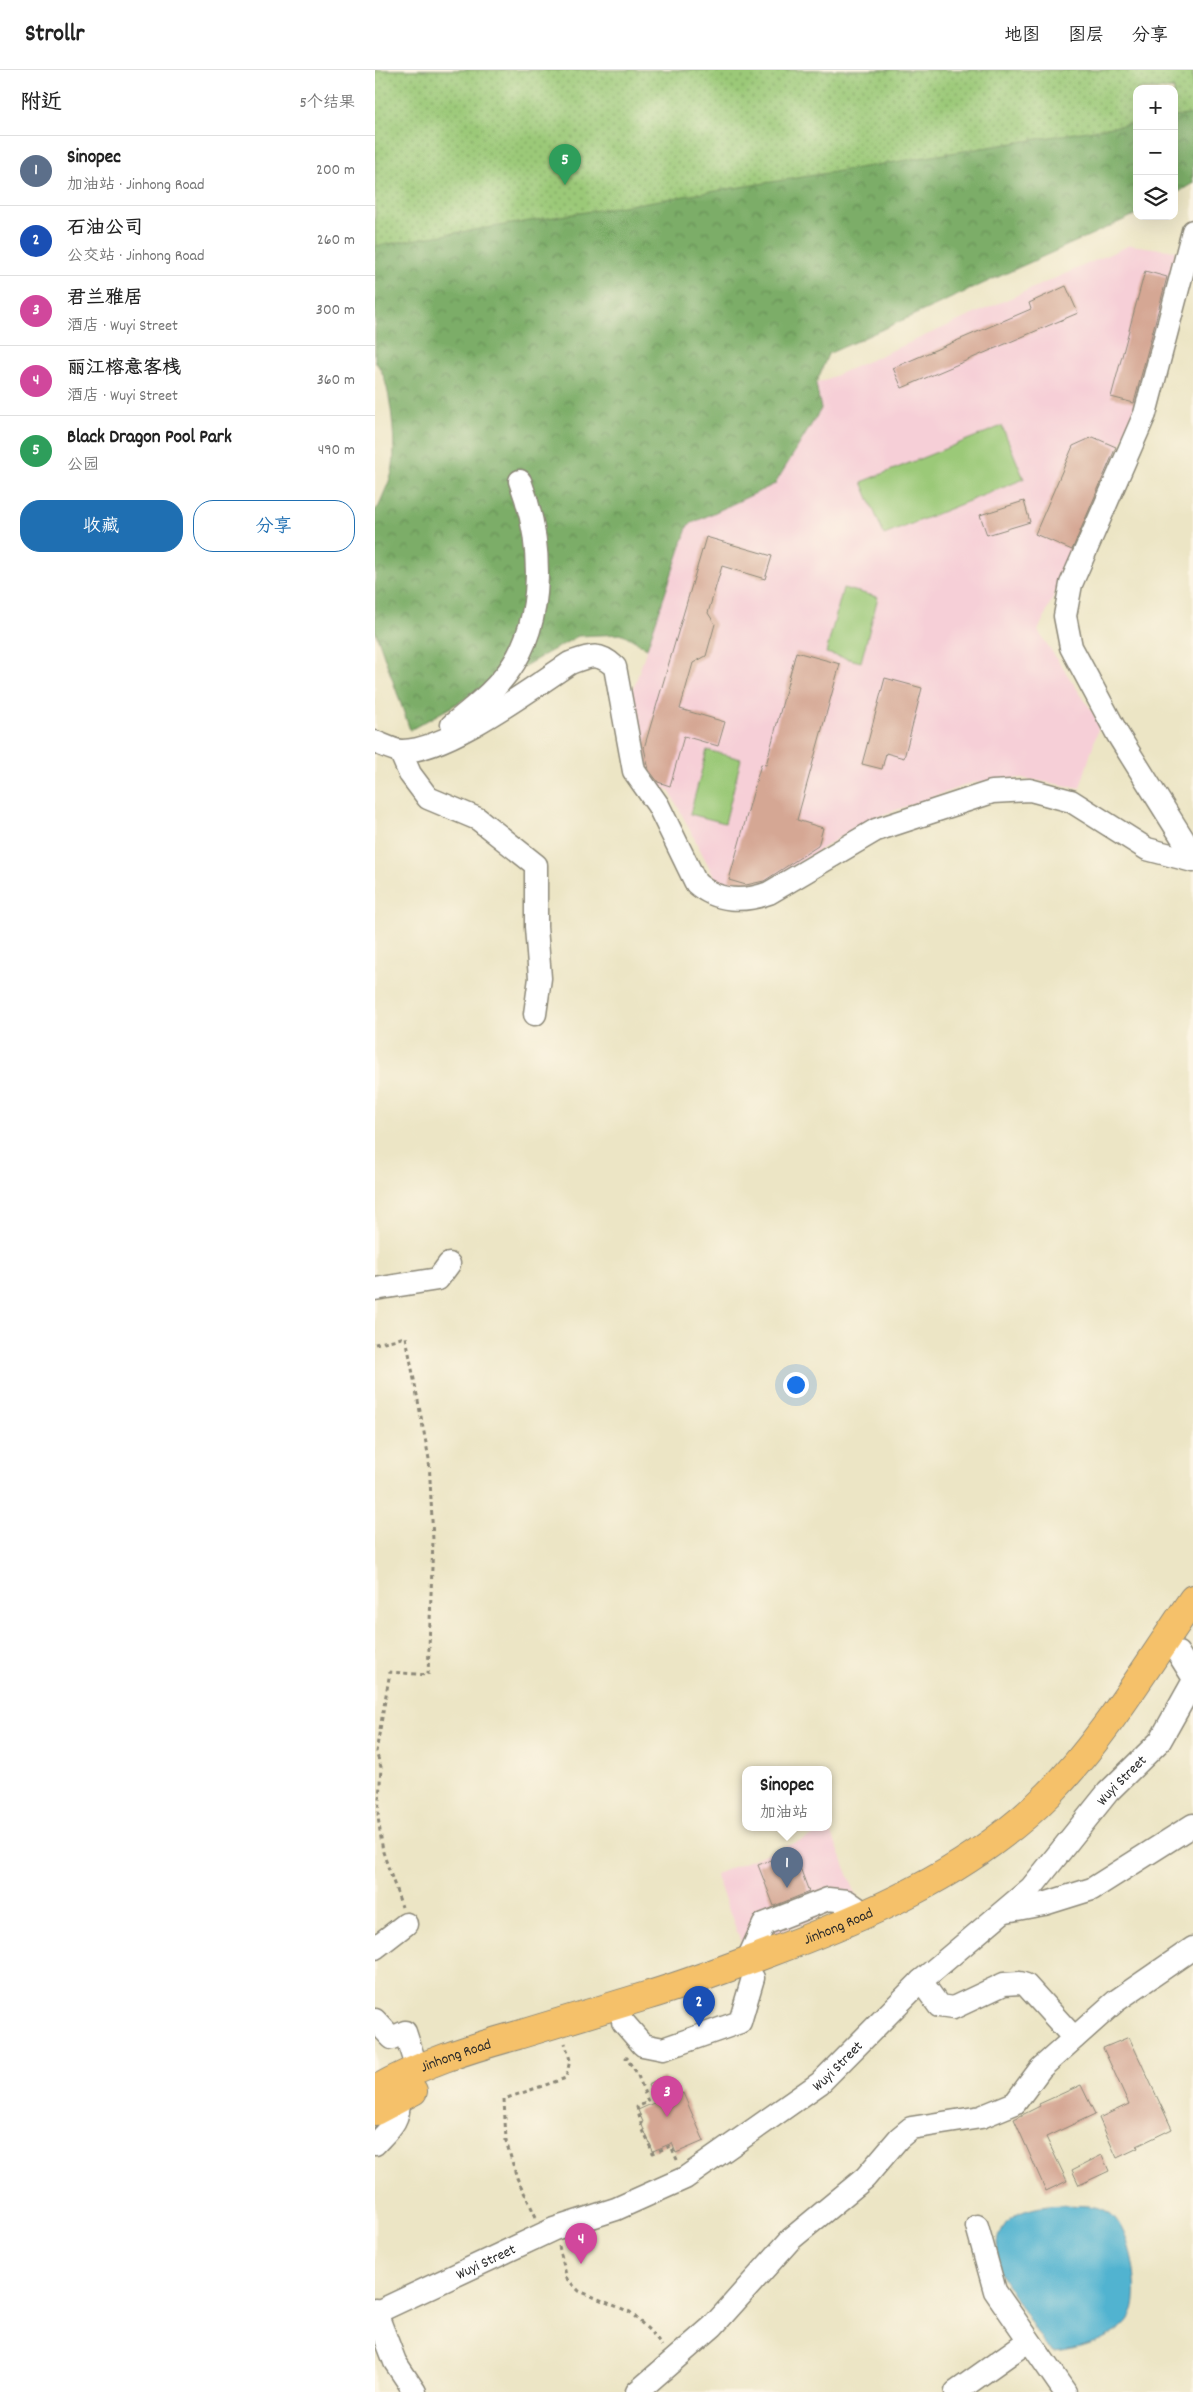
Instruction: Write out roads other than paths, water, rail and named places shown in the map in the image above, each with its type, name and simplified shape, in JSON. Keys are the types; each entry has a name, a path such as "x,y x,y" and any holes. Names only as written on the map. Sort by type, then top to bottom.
{"main road":[{"name":"Jinhong Road","path":"387,2094 676,2006 750,1969 867,1915 924,1886 981,1851 1049,1794 1098,1736 1193,1599"},
{"name":"Jinhong Road","path":"375,2111 387,2094 417,2068 457,2053 670,1989 750,1969 871,1934 933,1902 992,1866 1040,1828 1080,1788 1113,1747 1186,1643"}],"street":[{"path":"1193,231 1145,414 1071,584 1065,616 1071,647 1118,735 1193,855"},
{"path":"409,749 462,717 489,693 508,672 525,636 535,598 538,558 533,519 520,481"},
{"path":"375,742 409,749 436,743 470,728 570,663 600,656 607,659 615,667 634,771 658,805 696,883 715,895 734,899 756,898 876,830 993,792 1011,790 1030,790 1071,801 1147,849 1193,861"},
{"path":"409,749 410,774 428,798 478,819 536,865 536,927 540,978 535,1014"},
{"path":"1167,854 1193,879"},
{"path":"375,1289 438,1279 449,1264"},
{"path":"1186,1643 1193,1677"},
{"name":"Wuyi Street","path":"375,2312 549,2231 615,2209 685,2178 820,2083 921,1980 1031,1888 1108,1792 1160,1741 1193,1682"},
{"path":"1005,1911 1044,1904 1092,1889 1193,1825"},
{"path":"375,1948 406,1924"},
{"path":"637,2392 713,2326 791,2239 865,2178 899,2138 911,2128 981,2117 1015,2103 1041,2068 1074,2038 1117,2001 1193,1948"},
{"path":"623,2022 643,2045 663,2049 740,2022 750,1969"},
{"path":"921,1980 939,2006 944,2008 953,2008 1004,1984 1014,1982 1026,1985 1074,2038"},
{"path":"375,2020 392,2038 405,2032 417,2068"},
{"path":"375,2144 395,2123 398,2114 387,2094"},
{"path":"977,2226 995,2291 1065,2392"},
{"path":"375,2312 395,2362 415,2392"},
{"path":"956,2392 1028,2341"}],"water":[{"path":"1063,2205 1103,2209 1116,2219 1129,2246 1135,2279 1135,2295 1129,2319 1115,2332 1083,2346 1053,2352 1044,2344 999,2272 997,2254 1003,2228 1010,2219 1032,2209"}],"place":[{"name":"Black Dragon Pool Park","path":"565,185"},
{"name":"Sinopec","path":"787,1888"},
{"name":"石油公司","path":"699,2027"},
{"name":"君兰雅居","path":"667,2117"},
{"name":"丽江榕意客栈","path":"581,2264"}]}
